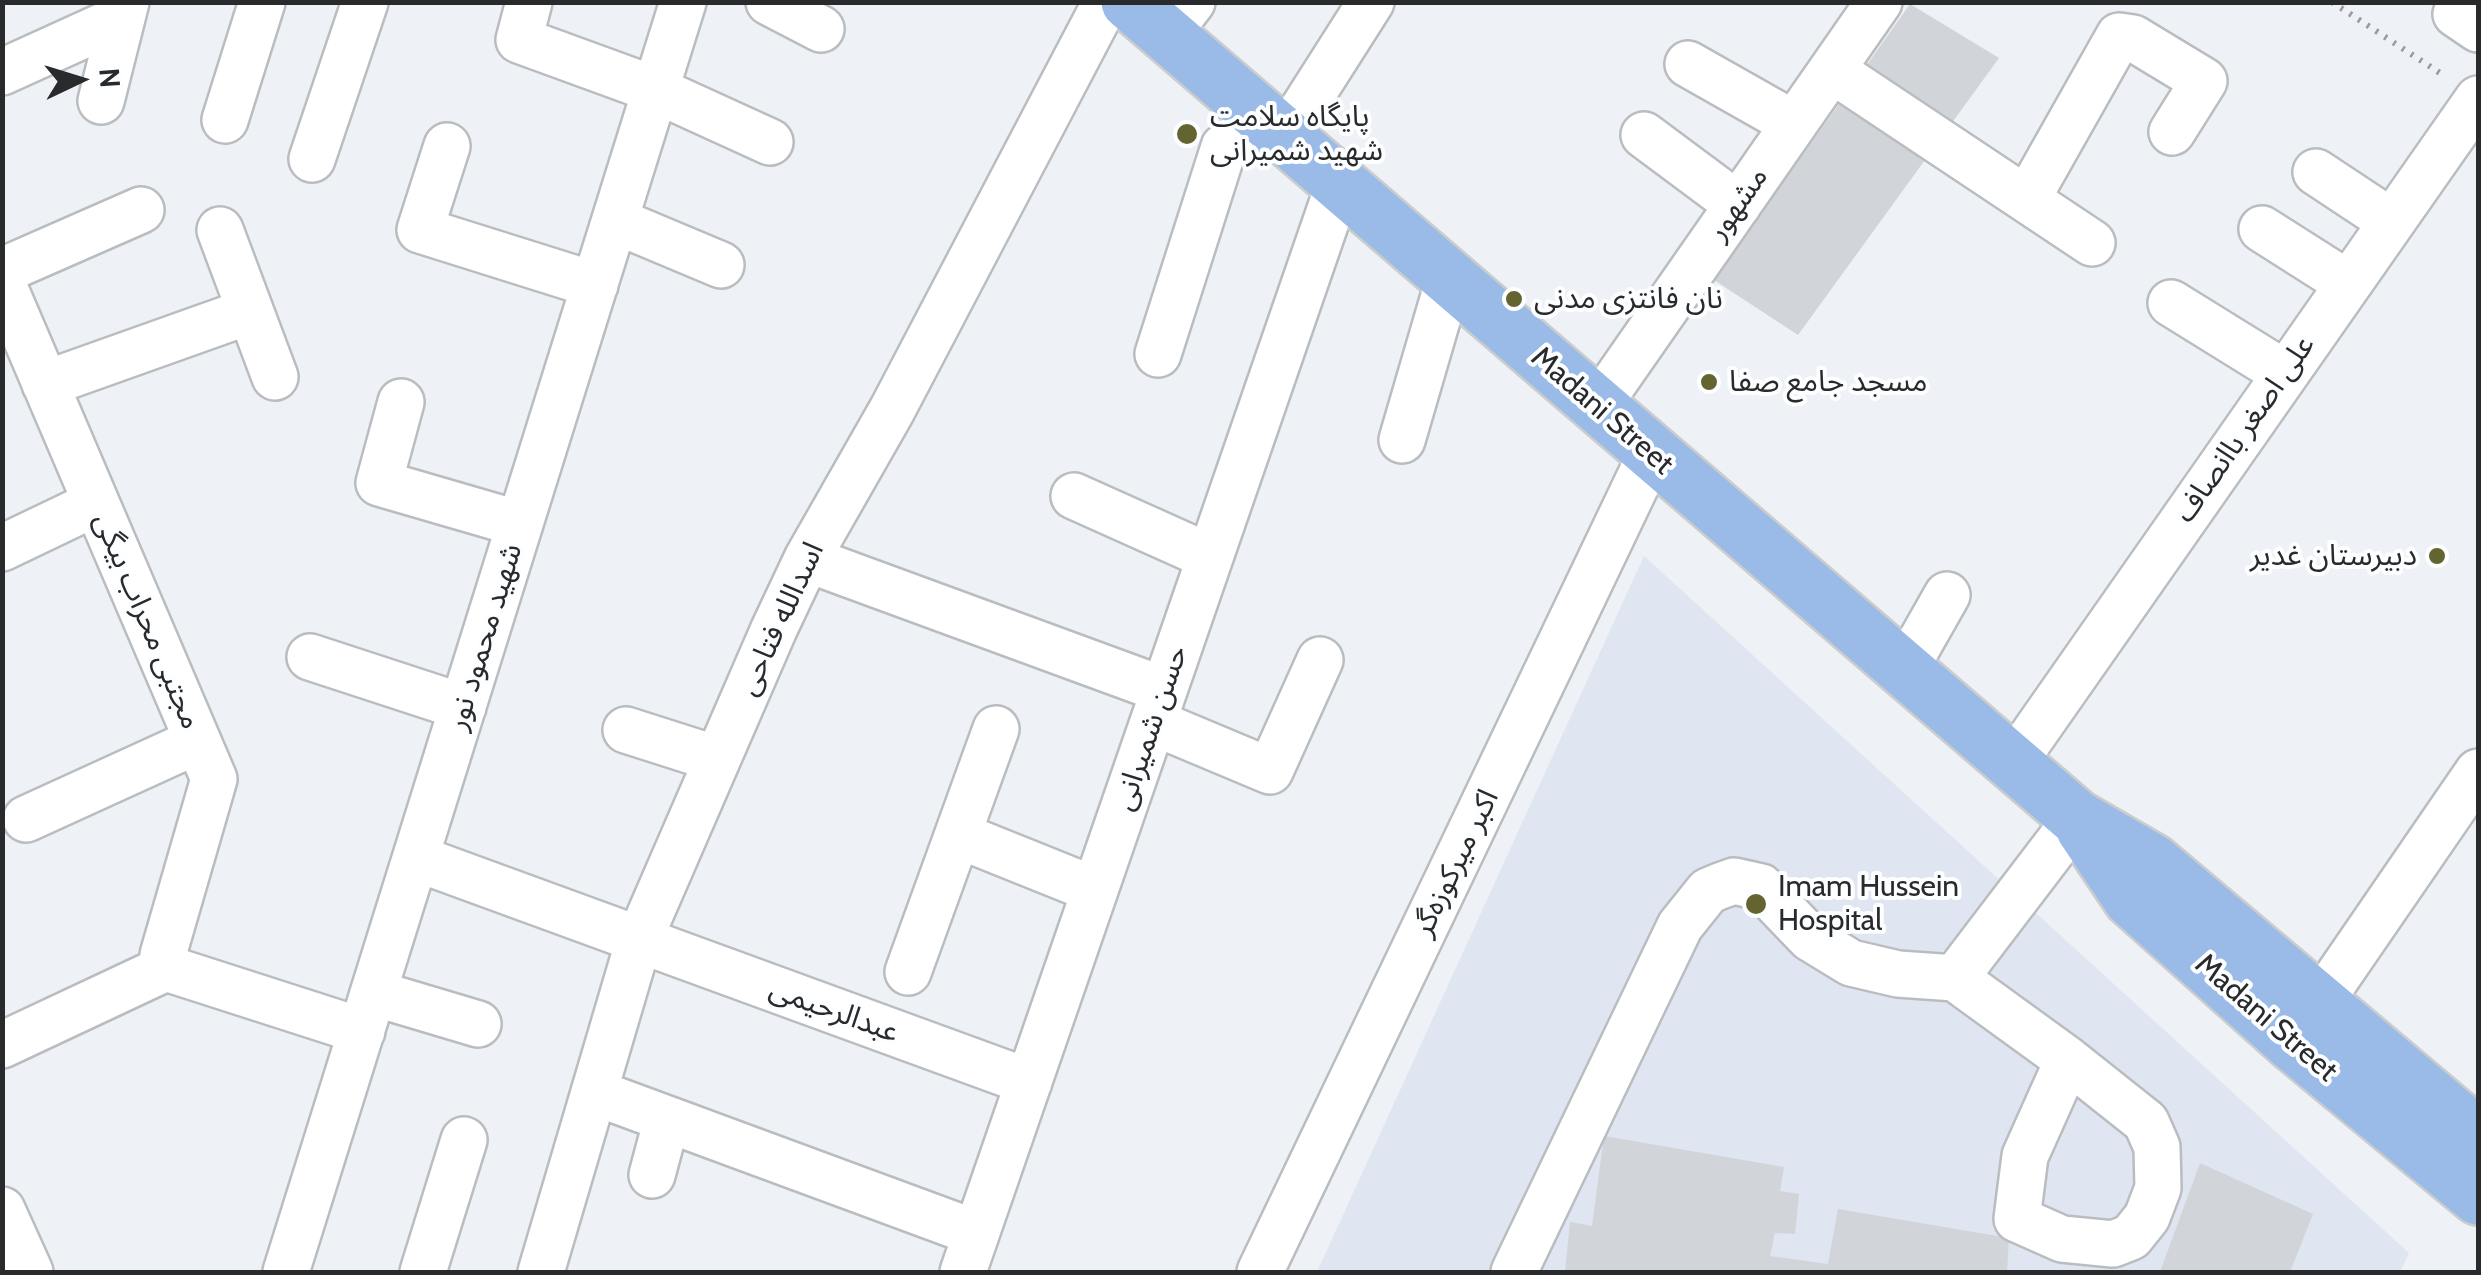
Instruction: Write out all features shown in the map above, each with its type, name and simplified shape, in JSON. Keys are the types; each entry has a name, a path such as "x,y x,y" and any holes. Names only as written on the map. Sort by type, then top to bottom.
{"main road":[{"name":"Madani Street","path":"1163,13 1275,128 1651,454 2077,818 2153,862 2304,1023 2478,1197"},
{"name":"Madani Street","path":"2304,1023 2478,1136"}],"street":[{"path":"225,120 262,2"},
{"path":"529,2 519,40 656,90 770,142"},
{"name":"شهید محمود نور","path":"286,1272 683,2"},
{"path":"769,2 821,29"},
{"name":"اسدالله فتاحی","path":"541,1272 638,940 717,759 807,559 892,410 1106,2"},
{"path":"1158,354 1224,147 1275,128 1371,2"},
{"name":"مشهور","path":"1597,407 1879,2"},
{"path":"312,160 357,5"},
{"path":"2,72 124,10"},
{"path":"100,101 124,10"},
{"path":"2027,199 2118,36 2133,38 2204,81 2172,132"},
{"path":"1688,64 1794,124"},
{"path":"1832,70 2092,243"},
{"name":"علی اصغر باانصاف","path":"2014,762 2478,98"},
{"path":"1644,135 1738,205"},
{"path":"446,146 420,230 595,285"},
{"path":"2316,172 2390,221"},
{"name":"حسن شمیرانی","path":"970,1253 1338,184"},
{"path":"2,271 140,210"},
{"path":"616,220 721,264"},
{"path":"2262,229 2346,283"},
{"path":"220,230 276,377"},
{"path":"1402,440 1449,279"},
{"name":"مجتبی محراب بیگی","path":"2,282 29,378 96,503 214,780 164,955 166,968"},
{"path":"2172,303 2284,373"},
{"path":"29,378 250,312"},
{"path":"401,402 379,483 520,524"},
{"name":"اکبر میرکوزه‌گر","path":"1260,1272 1651,454"},
{"path":"1074,496 1210,556"},
{"path":"2,548 96,503"},
{"path":"807,559 1158,706 1270,771 1320,660"},
{"path":"1905,669 1947,595"},
{"path":"310,657 463,707"},
{"path":"908,972 996,729"},
{"path":"626,730 717,759"},
{"path":"26,819 198,741"},
{"path":"2304,1023 2478,772"},
{"path":"1955,978 2077,818"},
{"path":"958,835 1095,890"},
{"name":"عبدالرحیمی","path":"416,858 1029,1082"},
{"path":"1514,1272 1680,926 1708,891 1734,881 1761,886 1810,938 1851,962 1898,974 1955,978 2068,1060"},
{"path":"2,1044 166,968 368,1012 478,1024"},
{"path":"594,1092 667,1119 970,1253"},
{"path":"652,1176 667,1119"},
{"path":"423,1272 464,1140"},
{"path":"2,1210 30,1272"}],"path":[{"path":"2332,2 2478,98"}],"shaded area":[{"name":"Imam Hussein Hospital","path":"1644,556 2409,1253 2400,1272 1317,1272"}],"building":[{"path":"1910,4 1999,58 1798,335 1714,280"},
{"path":"1604,1136 1784,1167 1780,1191 1799,1194 1795,1234 1775,1233 1770,1256 1828,1264 1838,1209 2009,1238 2007,1272 1565,1272 1570,1222 1592,1226"},
{"path":"2200,1163 2313,1214 2290,1272 2160,1272"}],"place":[{"name":"پایگاه سلامت شهید شمیرانی","path":"1187,134"},
{"name":"نان فانتزی مدنی","path":"1514,299"},
{"name":"مسجد جامع صفا","path":"1709,382"},
{"name":"دبیرستان غدیر","path":"2437,556"},
{"name":"Imam Hussein Hospital","path":"1756,904"}]}
